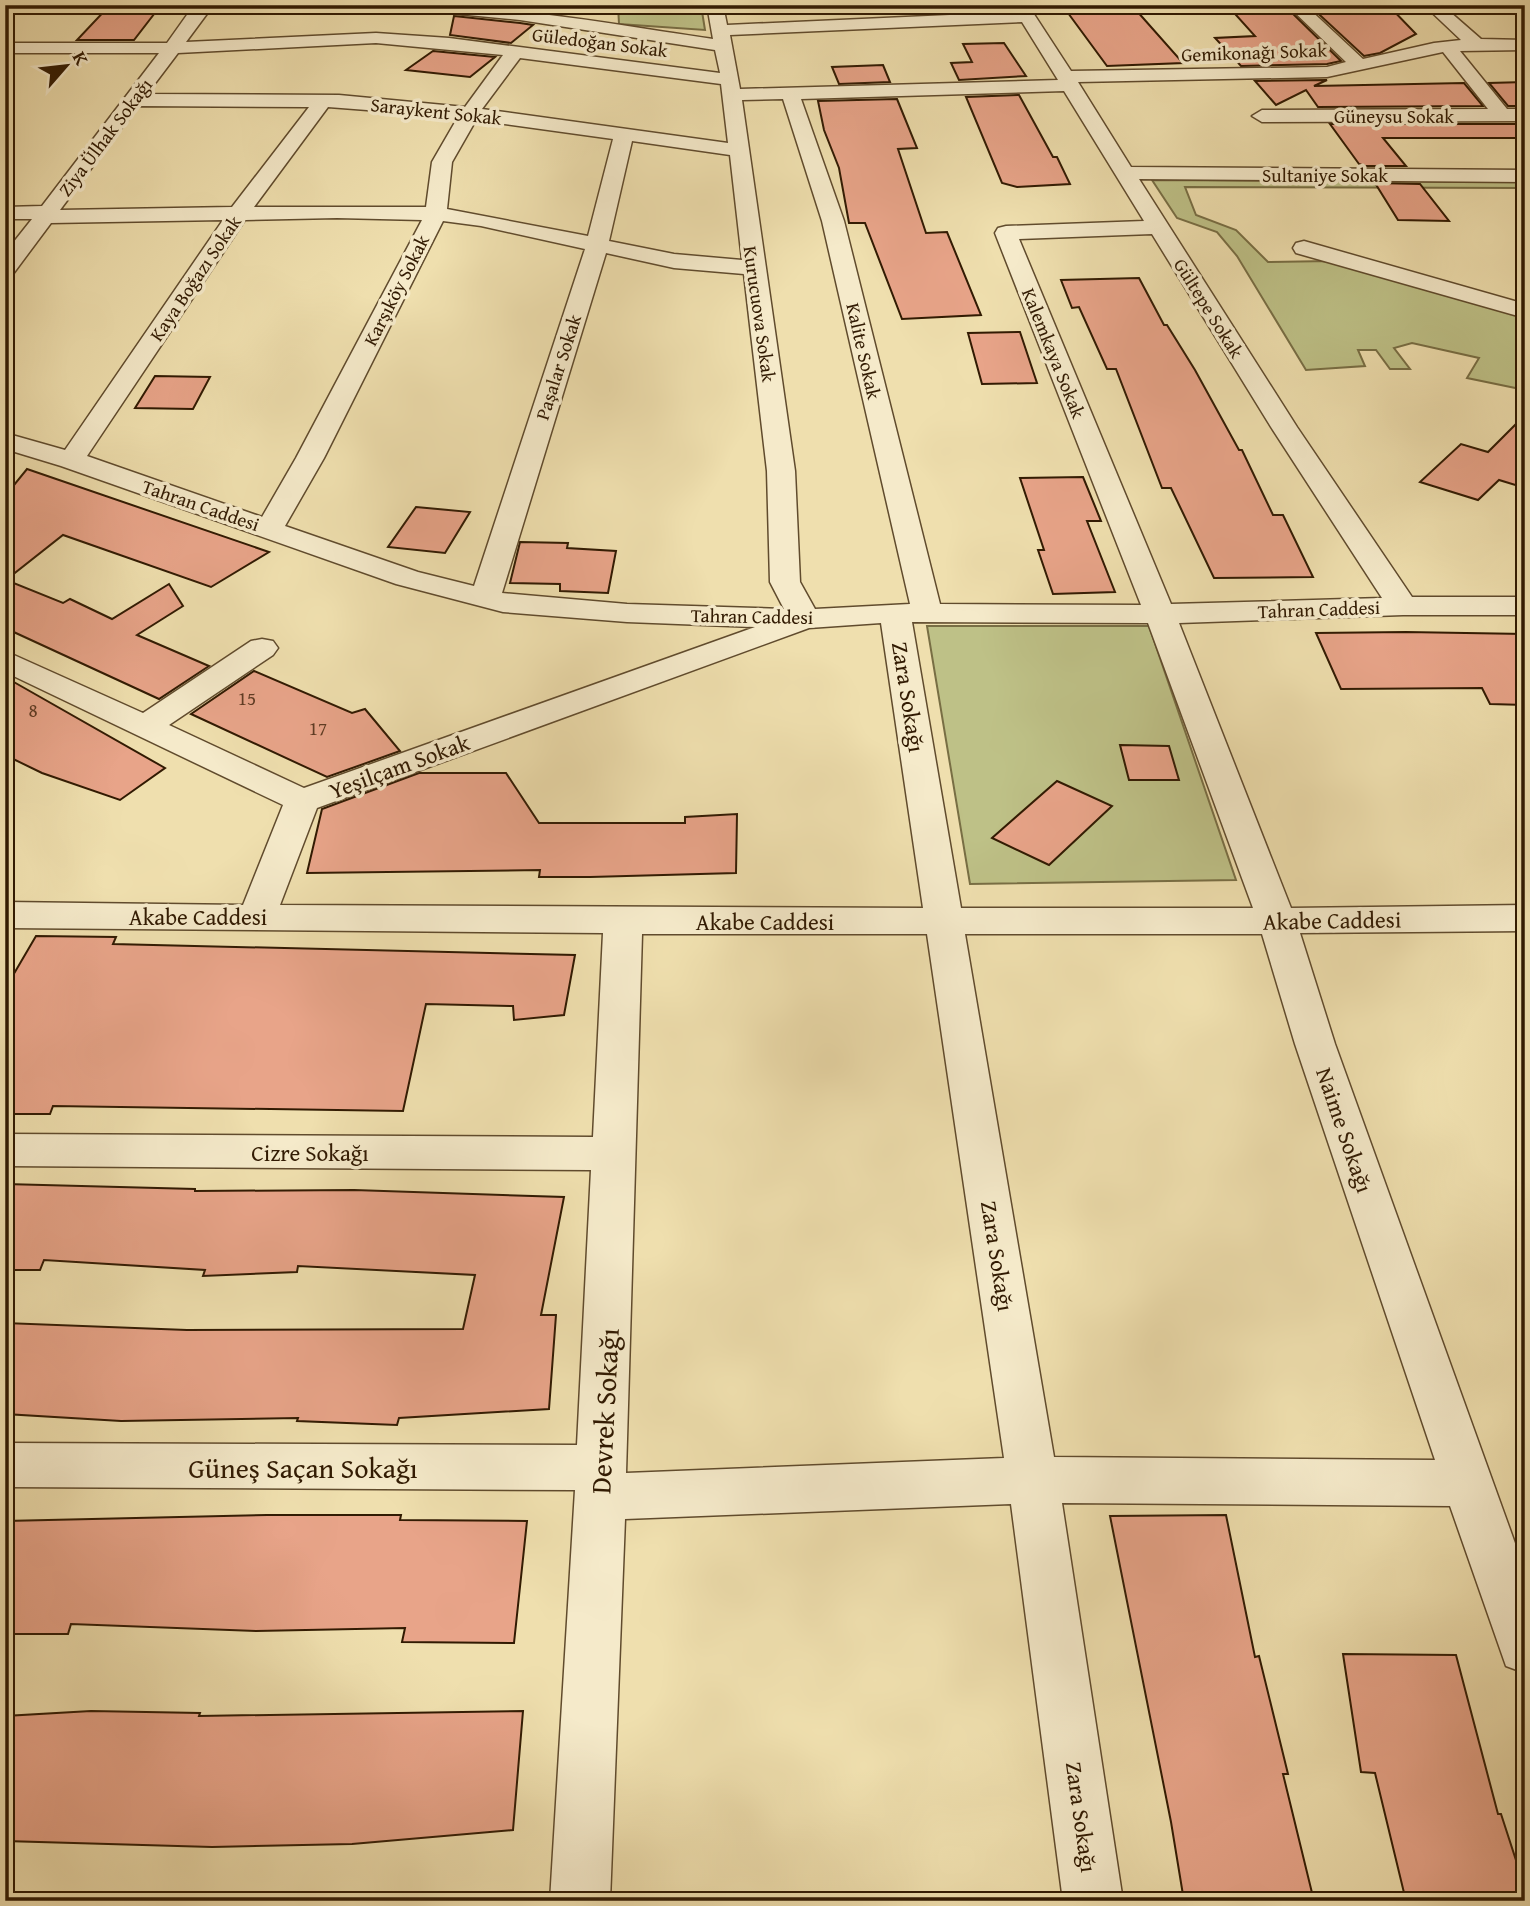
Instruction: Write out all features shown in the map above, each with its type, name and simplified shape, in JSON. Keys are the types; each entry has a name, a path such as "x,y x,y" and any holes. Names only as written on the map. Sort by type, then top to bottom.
{"street":[{"path":"203,6 306,5"},
{"path":"415,5 521,10 722,38 1024,11"},
{"name":"Kurucuova Sokak","path":"715,5 731,87 781,471 785,582 805,619"},
{"path":"1295,5 1358,64"},
{"path":"1432,5 1476,44"},
{"name":"Ziya Ülhak Sokağı","path":"5,269 203,6"},
{"name":"Gültepe Sokak","path":"1024,11 1284,427 1403,606"},
{"name":"Güledoğan Sokak","path":"5,48 172,48 376,38 449,43 731,87 789,92"},
{"name":"Gemikonağı Sokak","path":"789,92 1327,72 1448,47 1525,44"},
{"path":"1448,47 1502,116"},
{"path":"13,66 30,48"},
{"name":"Karşıköy Sokak","path":"269,529 310,458 436,214 442,162 470,113 515,52"},
{"path":"1327,72 1465,69"},
{"path":"1230,75 1254,106 1273,145 1283,175"},
{"name":"Kalite Sokak","path":"789,92 801,120 833,221 911,613"},
{"name":"Saraykent Sokak","path":"133,100 323,101 423,107 738,150"},
{"name":"Kaya Boğazı Sokak","path":"71,460 238,214 323,101"},
{"name":"Güneysu Sokak","path":"1254,106 1525,116"},
{"name":"Paşalar Sokak","path":"485,598 597,244 624,134"},
{"name":"Sultaniye Sokak","path":"1125,173 1525,176"},
{"path":"5,213 436,214 481,220 674,261 754,268"},
{"name":"Kalemkaya Sokak","path":"1159,227 1006,233 1160,614"},
{"path":"1304,248 1525,311"},
{"name":"Tahran Caddesi","path":"5,440 71,460 407,578 503,603 626,613 805,619 911,613 1160,614 1403,606 1525,606"},
{"name":"Zara Sokağı","path":"911,613 946,921 1033,1480 1094,1901"},
{"name":"Naime Sokağı","path":"1160,614 1277,921 1315,1044 1525,1647"},
{"name":"Yeşilçam Sokak","path":"5,660 302,801 805,619"},
{"path":"146,726 262,648"},
{"path":"257,916 302,801"},
{"name":"Akabe Caddesi","path":"5,915 624,921 1277,921 1525,918"},
{"name":"Devrek Sokağı","path":"580,1901 601,1482 624,921"},
{"name":"Cizre Sokağı","path":"5,1150 615,1154"},
{"name":"Güneş Saçan Sokağı","path":"5,1465 601,1482 1033,1480 1468,1483"}],"green space":[{"path":"618,5 701,5 705,30 619,24"},
{"path":"1152,180 1525,182 1525,188 1185,187 1196,215 1236,230 1268,262 1330,261 1525,317 1525,390 1467,378 1479,358 1412,343 1394,348 1410,369 1390,369 1376,350 1358,350 1365,366 1306,370 1237,256 1217,232 1177,218"},
{"path":"927,626 1149,626 1236,880 970,884"}],"building":[{"path":"110,5 161,5 134,40 77,40"},
{"path":"479,5 557,5 548,12"},
{"path":"1227,5 1284,5 1341,61 1327,64 1241,66 1215,38 1255,36"},
{"path":"1309,5 1388,5 1416,34 1380,53 1364,56"},
{"path":"1136,10 1183,63 1107,66 1068,13"},
{"path":"454,16 533,25 511,43 450,35"},
{"path":"1004,43 1026,76 959,80 951,63 972,62 963,44"},
{"path":"433,51 495,57 470,77 406,70"},
{"path":"883,65 890,82 839,84 832,67"},
{"path":"1327,80 1314,86 1464,83 1483,106 1318,107 1306,90 1276,105 1255,81"},
{"path":"1525,82 1525,106 1508,106 1489,83"},
{"path":"1019,95 1053,157 1057,157 1070,184 1017,187 1002,183 966,97"},
{"path":"897,99 917,148 898,149 926,233 947,232 981,315 902,319 865,223 849,223 839,168 824,130 818,101"},
{"path":"1330,124 1525,124 1525,138 1383,138 1406,166 1365,166 1359,164"},
{"path":"1375,183 1420,184 1449,221 1398,220"},
{"path":"1139,278 1164,325 1167,325 1195,370 1239,450 1242,450 1273,515 1283,515 1313,577 1214,578 1171,488 1162,488 1116,369 1107,369 1079,307 1072,308 1061,280"},
{"path":"1020,332 1037,383 982,384 968,333"},
{"path":"155,376 210,377 193,409 135,408"},
{"path":"1525,415 1525,488 1499,480 1478,500 1420,482 1461,444 1488,452"},
{"path":"27,469 269,552 211,587 63,535 6,580 63,603 70,599 112,619 169,584 183,606 137,635 209,666 159,699 5,628 5,496"},
{"path":"1083,477 1101,521 1087,521 1115,592 1053,594 1038,550 1044,550 1020,478"},
{"path":"416,507 470,512 445,553 388,547"},
{"path":"520,542 568,543 567,548 616,551 608,593 560,591 560,584 510,583"},
{"path":"1316,633 1525,634 1525,705 1490,704 1482,688 1341,689"},
{"path":"254,671 352,713 365,709 400,751 327,777 191,714"},
{"path":"5,677 165,768 120,800 42,773 5,755"},
{"path":"1120,745 1169,746 1179,780 1129,780"},
{"path":"419,773 506,773 539,823 685,823 685,817 737,814 736,873 539,877 540,870 307,873 322,809"},
{"path":"1057,781 1112,806 1049,865 992,838"},
{"path":"36,936 116,937 113,944 575,955 564,1015 514,1020 513,1006 426,1004 403,1111 53,1106 50,1114 5,1114 5,989"},
{"path":"5,1184 195,1191 354,1190 564,1197 541,1315 556,1315 549,1409 399,1418 397,1425 297,1421 298,1418 121,1421 5,1414 5,1323 187,1330 463,1329 475,1275 298,1266 297,1272 203,1276 205,1270 44,1260 40,1270 5,1270"},
{"path":"401,1515 400,1520 527,1521 514,1643 402,1642 405,1628 256,1631 71,1624 68,1634 5,1634 5,1521"},
{"path":"1226,1515 1255,1657 1259,1656 1288,1774 1283,1774 1314,1901 1184,1901 1171,1822 1110,1516"},
{"path":"1343,1654 1456,1655 1498,1814 1501,1814 1525,1888 1525,1901 1406,1901 1375,1773 1361,1772"},
{"path":"91,1711 200,1713 199,1716 523,1711 513,1830 352,1844 212,1847 5,1841 5,1716"}]}
